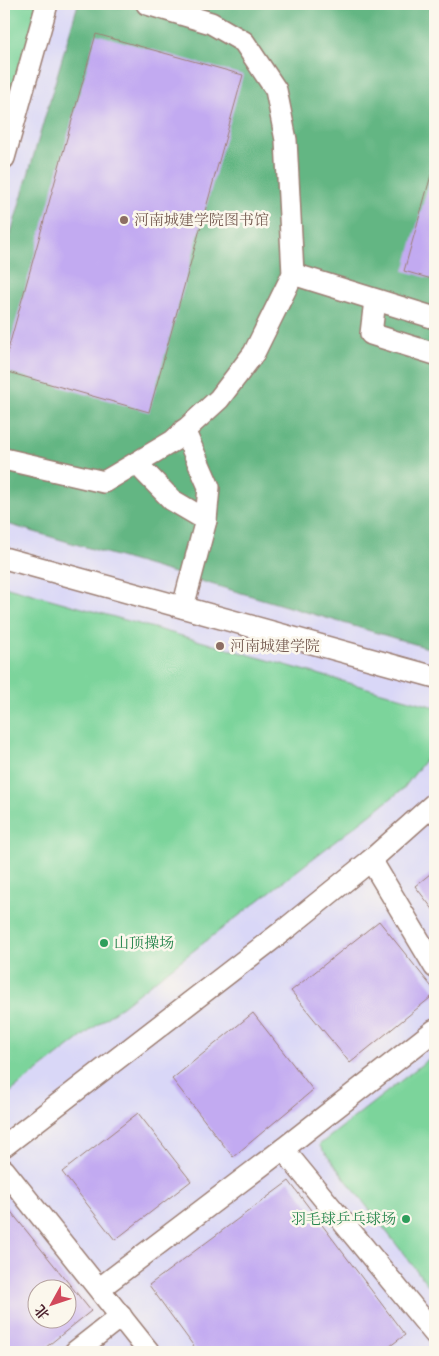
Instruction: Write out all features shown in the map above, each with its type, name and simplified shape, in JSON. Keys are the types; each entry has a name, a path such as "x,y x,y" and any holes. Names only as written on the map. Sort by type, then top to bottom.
{"street":[{"path":"4,158 47,4"},
{"path":"4,458 104,482 173,441 219,399 254,353 292,274 286,140 276,90 244,42 211,23 147,4"},
{"path":"292,274 435,318"},
{"path":"375,300 371,334 435,354"},
{"path":"183,608 206,520 209,487 184,430"},
{"path":"136,463 172,500 206,520"},
{"path":"4,558 435,677"},
{"path":"4,1146 288,928 371,860 435,803"},
{"path":"371,860 435,967"},
{"path":"100,1288 283,1149 435,1030"},
{"path":"283,1149 435,1334"},
{"path":"4,1170 100,1288 149,1352"},
{"path":"76,1352 121,1316"}],"shaded area":[{"name":"河南城建学院","path":"4,4 435,4 435,1352 4,1352"}],"green space":[{"path":"4,4 38,4 4,124"},
{"path":"78,4 435,4 435,650 4,523 4,257"},
{"name":"山顶操场","path":"4,586 435,707 435,747 403,789 4,1097"},
{"name":"羽毛球乒乓球场","path":"435,1054 435,1294 319,1145"}],"building":[{"name":"河南城建学院图书馆","path":"96,34 243,75 149,412 4,371 4,364"},
{"path":"435,161 435,280 404,271"},
{"path":"435,870 435,912 415,886"},
{"path":"379,921 435,991 435,994 350,1063 291,991"},
{"path":"253,1013 313,1090 233,1157 172,1079"},
{"path":"138,1113 191,1181 115,1240 62,1172"},
{"path":"289,1181 405,1335 382,1352 198,1352 149,1285"},
{"path":"4,1203 64,1278 28,1278 28,1328 70,1328 40,1352 4,1352"},
{"path":"78,1295 91,1311 78,1321"}],"place":[{"name":"河南城建学院图书馆","path":"124,220"},
{"name":"河南城建学院","path":"220,646"},
{"name":"山顶操场","path":"104,943"},
{"name":"羽毛球乒乓球场","path":"406,1219"}]}
